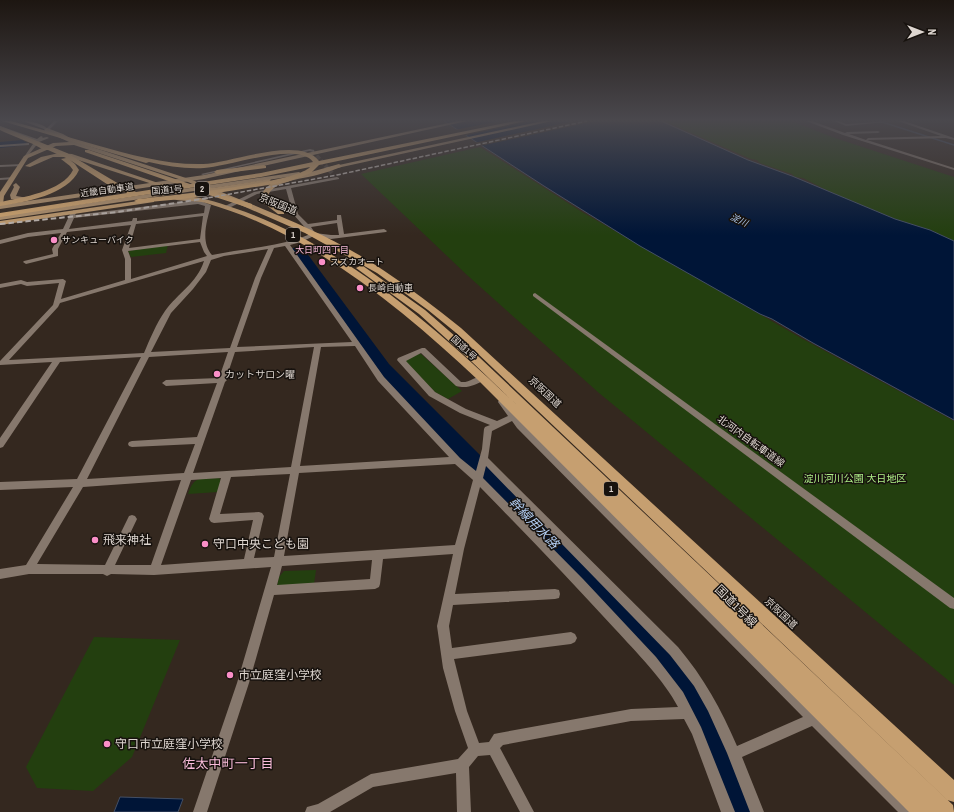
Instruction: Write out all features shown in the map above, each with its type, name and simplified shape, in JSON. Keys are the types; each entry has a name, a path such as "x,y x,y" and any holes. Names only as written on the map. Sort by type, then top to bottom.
{"highway":[{"name":"京阪国道","path":"0,205 16,184 26,159"},
{"name":"京阪国道","path":"0,205 0,196 12,178 29,159"},
{"name":"1","path":"24,165 41,159"},
{"path":"0,205 50,191 66,183 74,176 76,170 73,166 61,159"},
{"path":"73,159 125,191 138,195 153,196 180,194 231,185 346,159"},
{"name":"1","path":"81,159 143,180 246,208"},
{"path":"100,159 153,176"},
{"path":"105,159 153,176"},
{"name":"京阪国道","path":"123,159 190,181 300,234 347,259 396,292 448,334 946,812"},
{"path":"142,159 168,169 182,171 222,172 315,159"},
{"path":"145,159 181,166 199,166 246,159"},
{"path":"31,210 169,199 251,186 300,176 312,170 317,164 314,159"},
{"name":"近畿自動車道","path":"0,213 265,171 324,159"},
{"name":"近畿自動車道","path":"0,213 31,210 261,175 340,159"},
{"name":"1","path":"339,166 276,184 266,192 263,198 267,204 343,241 371,257 401,280 431,308"},
{"name":"1","path":"153,176 246,208"},
{"path":"95,208 268,180"},
{"name":"国道1号","path":"0,223 73,215 95,208 185,198 202,200 226,207 275,226 301,240 349,270 394,301 482,378 520,420"},
{"name":"京阪国道","path":"246,208 308,231 349,252 380,271 431,308 502,370 954,793"},
{"name":"国道1号線","path":"520,420 922,812"}],"main road":[{"name":"2","path":"0,205 90,195 204,177 287,159"},
{"path":"339,166 374,159"},
{"path":"0,205 265,164"},
{"path":"0,213 224,179 286,181"},
{"name":"2","path":"0,218 268,180 286,181"},
{"path":"16,184 17,187 12,197 15,199 49,197"}],"street":[{"path":"203,174 274,159"},
{"path":"922,159 954,169"},
{"path":"0,166 24,165"},
{"path":"226,207 286,181 337,178 332,173"},
{"path":"0,179 12,178"},
{"path":"286,181 293,210 308,226 313,234"},
{"path":"26,262 56,255 55,249 73,215 138,211 198,202 208,205 202,240 207,254 211,257"},
{"path":"128,282 128,258 125,250 138,211"},
{"path":"0,242 28,235 206,214"},
{"path":"308,226 340,218 342,236"},
{"path":"58,302 230,252 286,244 301,240 313,234 331,237 384,231"},
{"path":"125,250 202,240"},
{"path":"286,244 381,379 457,460 478,477 652,661 679,696 697,731 728,812"},
{"path":"154,570 223,380 258,278 272,247"},
{"path":"29,570 80,483 145,354 168,312 191,288 204,271 208,259 211,257"},
{"path":"0,286 21,282 27,284 63,281 56,306 1,362"},
{"name":"北河内自転車道線","path":"535,295 954,604"},
{"path":"1,362 234,349 357,344"},
{"path":"200,812 243,683 278,561 318,345"},
{"path":"482,378 467,385 459,384 422,350 401,360 432,394 463,410 497,424"},
{"path":"1,443 58,359"},
{"path":"166,384 223,380"},
{"path":"492,388 520,420 520,426 908,812"},
{"path":"475,750 461,711 449,668 443,626 459,549 486,449 488,429 497,424 520,420"},
{"path":"132,444 201,440"},
{"path":"483,459 674,651 691,672 705,693 733,754 757,812"},
{"path":"0,486 80,483 457,460"},
{"path":"227,474 214,519 259,516 248,563"},
{"path":"106,571 132,519"},
{"path":"0,574 29,570 154,570 459,549"},
{"path":"269,590 375,584 378,554"},
{"path":"448,600 556,594"},
{"path":"447,654 571,638"},
{"path":"493,748 498,739 631,715 687,713"},
{"path":"733,754 814,719"},
{"path":"312,812 320,810 371,780 462,765 475,750 493,748"},
{"path":"493,748 527,812"},
{"path":"462,765 464,812"}],"green space":[{"name":"淀川河川公園 大日地区","path":"428,159 499,159 582,212 801,338 954,421 954,685 599,393 467,275 361,174"},
{"path":"751,159 899,159 954,177 954,241 930,230 895,219 836,195 803,178 795,177 792,174"},
{"path":"168,245 166,253 131,257 128,251"},
{"path":"421,354 462,391 448,399 435,392 406,362 407,359"},
{"path":"219,478 221,481 218,492 188,494 190,488 199,479"},
{"path":"316,570 314,584 277,586 279,577 284,571"},
{"path":"94,637 180,640 132,757 93,791 37,788 26,767"}],"water":[{"name":"淀川","path":"502,159 746,159 792,176 895,219 930,230 954,241 954,420 772,319 760,314 640,246"},
{"path":"120,797 183,799 178,812 114,812"}],"waterway":[{"name":"幹線用水路","path":"298,251 383,368 668,663 691,693 709,732 740,812"}],"tunnel":[{"path":"319,159 332,173"}],"railway":[{"path":"205,198 337,175 412,159"},
{"path":"0,224 117,212 205,198"}],"place":[{"name":"サンキューバイク","path":"54,240"},
{"name":"スズカオート","path":"322,262"},
{"name":"長崎自動車","path":"360,288"},
{"name":"カットサロン曜","path":"217,374"},
{"name":"飛来神社","path":"95,540"},
{"name":"守口中央こども園","path":"205,544"},
{"name":"市立庭窪小学校","path":"230,675"},
{"name":"守口市立庭窪小学校","path":"107,744"}],"district":[{"name":"大日町四丁目","path":"322,250"},
{"name":"佐太中町一丁目","path":"228,763"}]}
